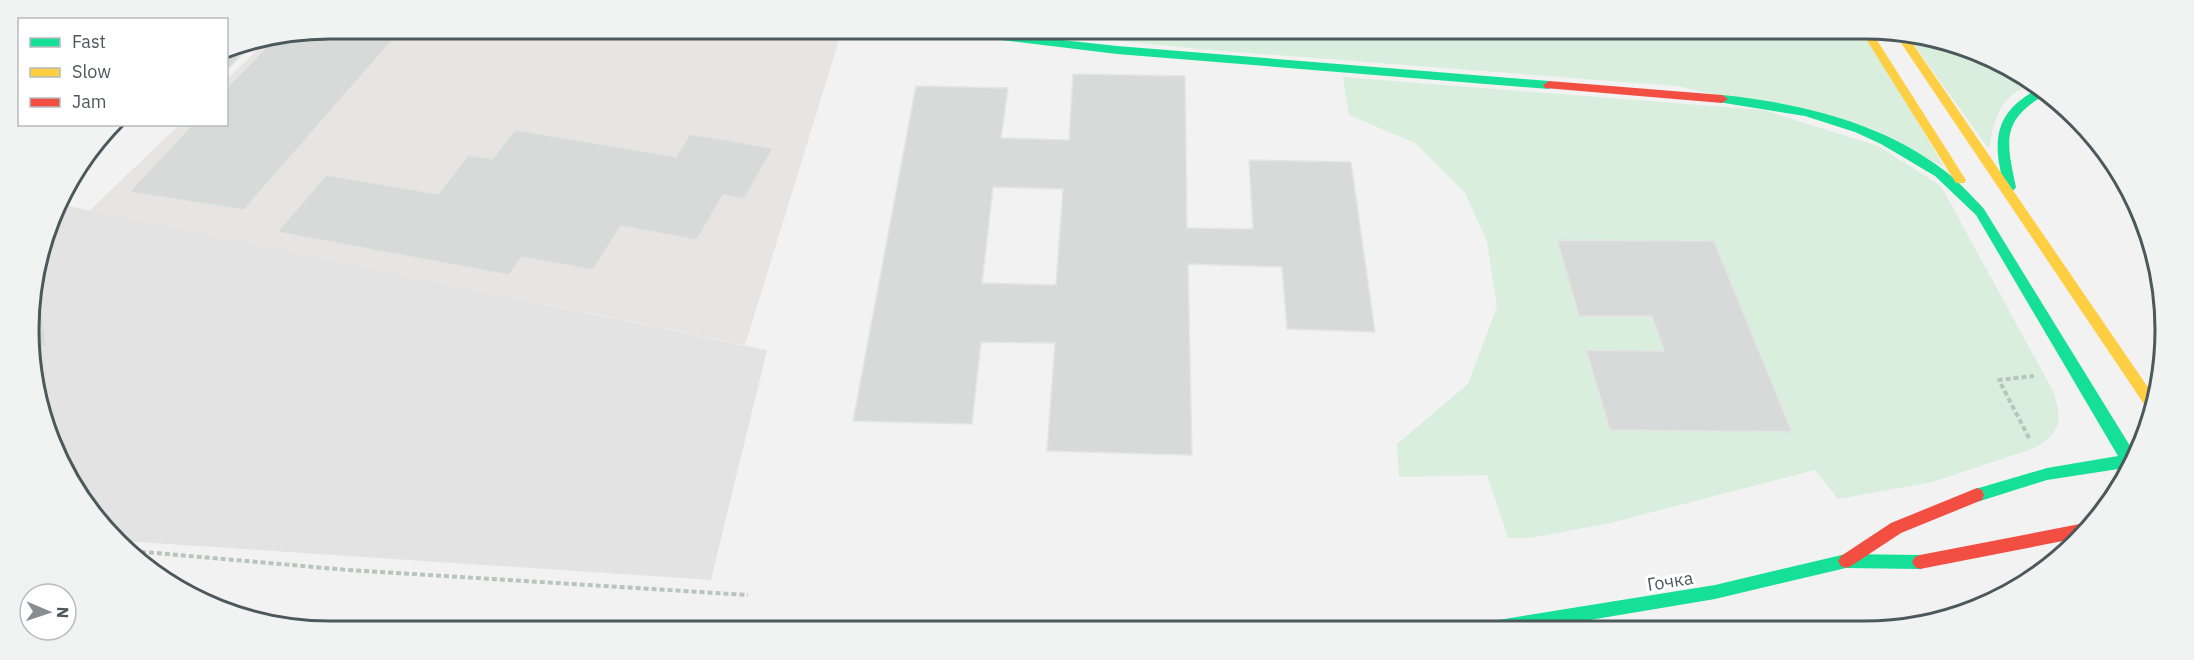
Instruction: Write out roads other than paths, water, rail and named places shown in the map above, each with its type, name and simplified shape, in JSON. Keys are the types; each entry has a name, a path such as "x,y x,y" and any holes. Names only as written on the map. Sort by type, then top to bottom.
{"main road":[{"path":"1025,39 1174,55 1737,100 1773,106 1856,127 1892,143 1933,168 1980,212"},
{"path":"1871,39 1980,212 2127,455"},
{"path":"1905,42 2147,397"},
{"path":"2012,197 2001,152 2005,127 2016,105 2035,95"},
{"name":"Гочка","path":"1846,561 1896,528 1985,492 2047,474 2123,463"},
{"name":"Гочка","path":"1540,621 1715,592 1846,561 1916,563 2073,532"}]}
